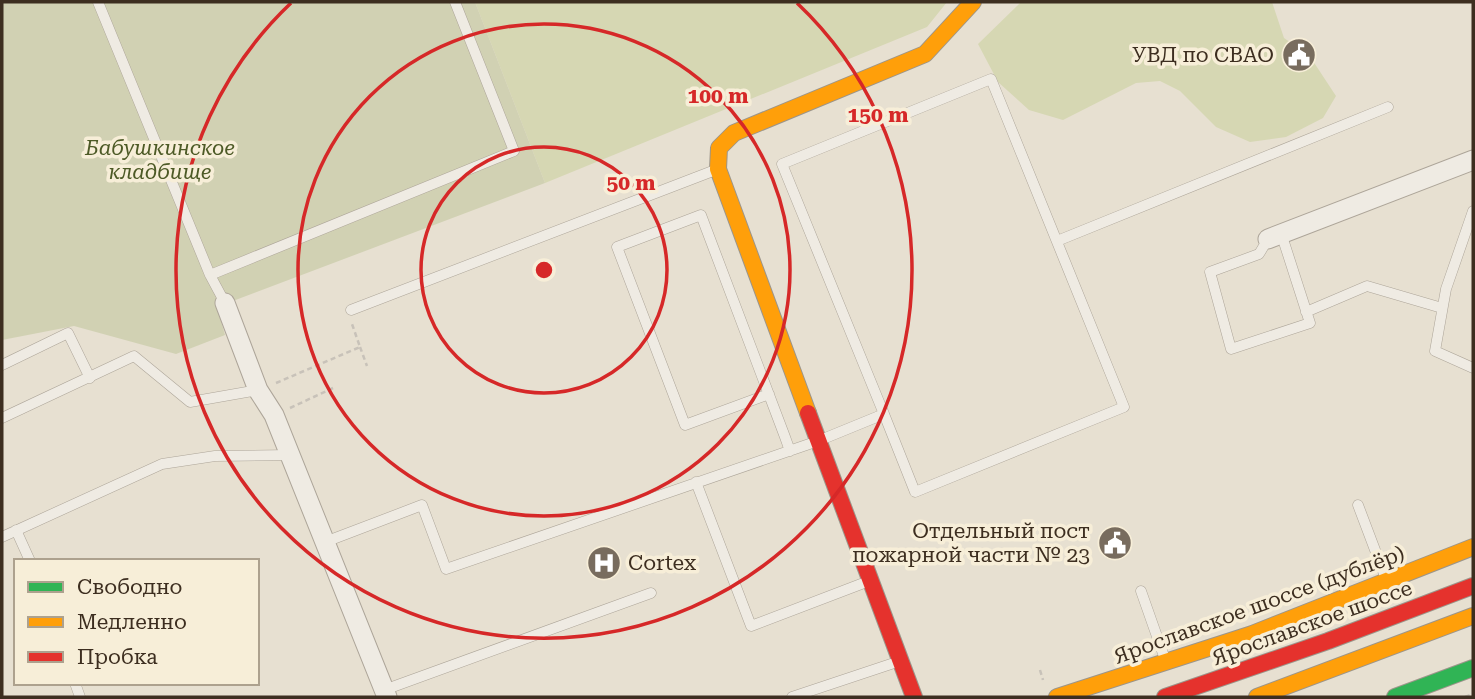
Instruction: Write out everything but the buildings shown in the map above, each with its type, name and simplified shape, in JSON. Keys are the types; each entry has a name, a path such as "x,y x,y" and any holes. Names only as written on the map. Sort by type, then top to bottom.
{"street":[{"path":"914,697 718,169 719,148 734,133 925,54 973,2"},
{"path":"1275,236 1473,160"},
{"path":"225,303 258,390 274,415 386,694"},
{"name":"Ярославское шоссе (дублёр)","path":"1057,697 1252,634 1473,547"},
{"name":"Ярославское шоссе","path":"1165,697 1473,586"},
{"path":"1257,697 1473,616"},
{"path":"1252,634 1373,624"},
{"path":"1395,697 1473,668"}],"lane":[{"path":"98,2 210,275 225,303"},
{"path":"210,275 514,151 455,2"},
{"path":"991,79 1124,407 915,492 884,414 782,164 991,79"},
{"path":"1057,241 1388,107"},
{"path":"351,310 718,169"},
{"path":"1473,211 1446,289 1435,351 1473,369"},
{"path":"769,394 685,425 617,247 701,215 769,394 790,451"},
{"path":"1275,236 1306,312 1310,323 1231,349 1210,272 1259,254 1275,236"},
{"path":"1306,312 1367,286 1442,308"},
{"path":"2,365 68,333 90,378"},
{"path":"2,418 134,356 190,402 258,390"},
{"path":"325,542 422,505 446,569 790,451 884,414"},
{"path":"2,537 162,464 215,456 290,455"},
{"path":"696,482 751,626 871,581"},
{"path":"1358,505 1387,583"},
{"path":"16,530 29,559"},
{"path":"1141,591 1166,662"},
{"path":"386,694 651,593"},
{"path":"792,697 901,660"}],"path":[{"path":"351,310 353,332 367,366"},
{"path":"258,390 360,348"},
{"path":"274,415 333,388"},
{"path":"1465,697 1473,694"}],"green space":[{"name":"Бабушкинское кладбище","path":"2,2 475,2 545,183 217,307 225,335 176,354 74,326 2,340"},
{"path":"475,2 947,2 927,27 545,183"},
{"path":"1021,2 1272,2 1284,38 1309,55 1336,96 1323,118 1286,137 1250,142 1216,127 1180,91 1160,81 1136,83 1063,120 1029,110 998,82 978,44"}],"traffic: fast":[{"path":"1395,697 1473,668"}],"traffic: slow":[{"path":"808,413 718,169 719,148 734,133 925,54 973,2"},
{"path":"1057,697 1252,634 1473,547"},
{"path":"1257,697 1473,616"}],"traffic: jam":[{"path":"808,413 914,697"},
{"path":"1165,697 1328,641 1473,586"}],"place":[{"name":"УВД по СВАО","path":"1299,55"},
{"name":"Отдельный пост пожарной части № 23","path":"1115,543"},
{"name":"Cortex","path":"604,563"}]}
